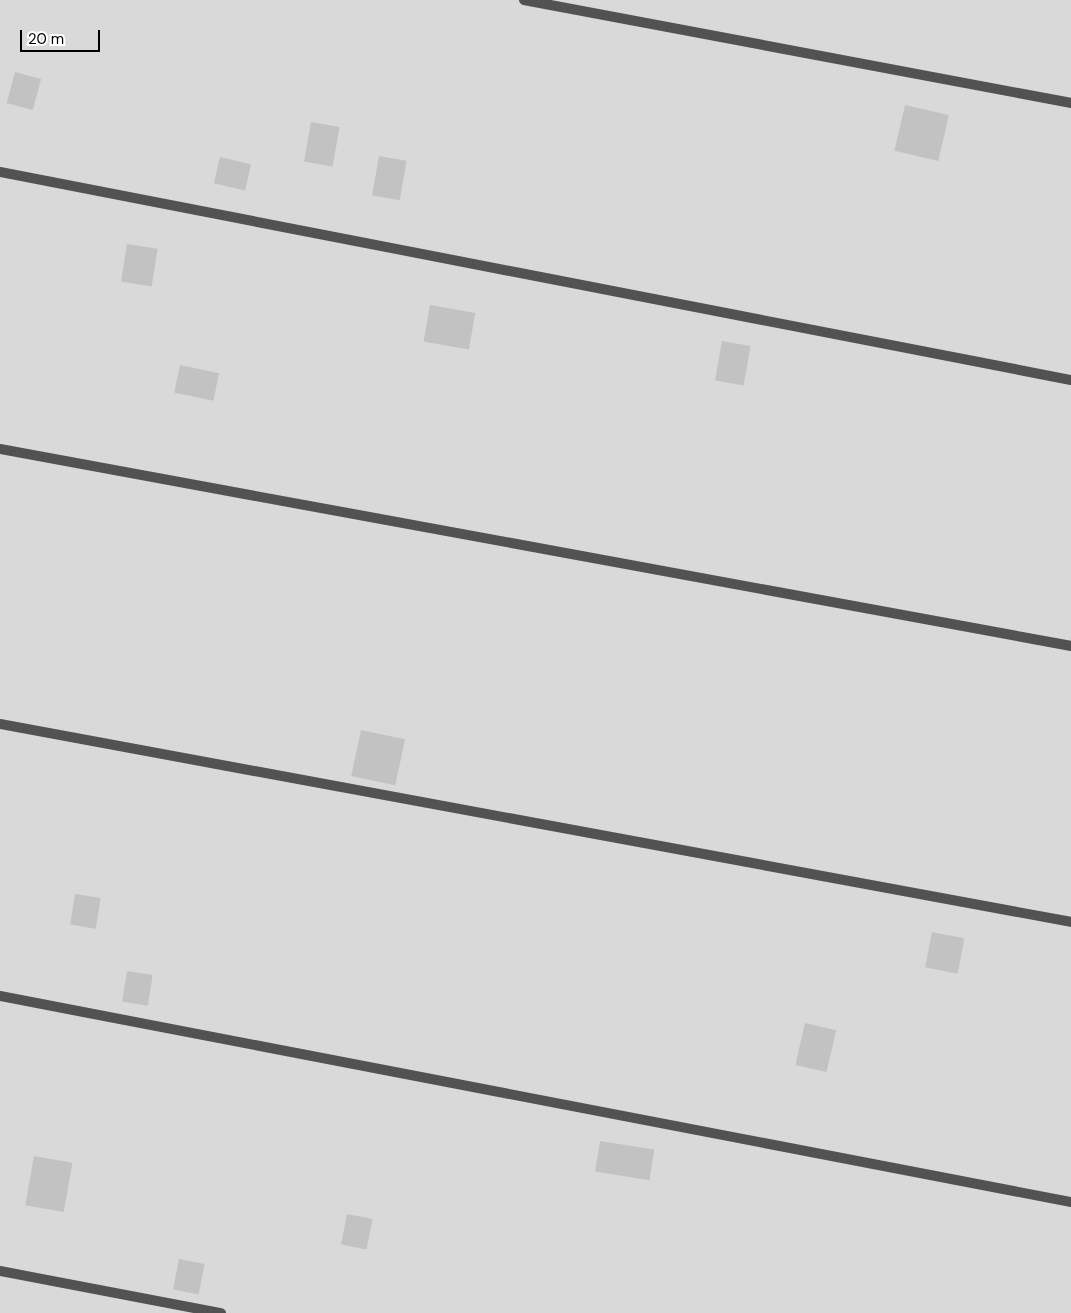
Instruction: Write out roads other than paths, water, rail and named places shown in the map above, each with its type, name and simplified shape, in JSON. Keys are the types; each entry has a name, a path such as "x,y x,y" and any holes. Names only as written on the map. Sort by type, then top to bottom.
{"lane":[{"path":"524,0 1071,103"},
{"path":"0,172 1071,380"},
{"path":"0,449 1071,646"},
{"path":"0,724 1071,922"},
{"path":"0,996 1071,1202"},
{"path":"0,1271 222,1313"}]}
